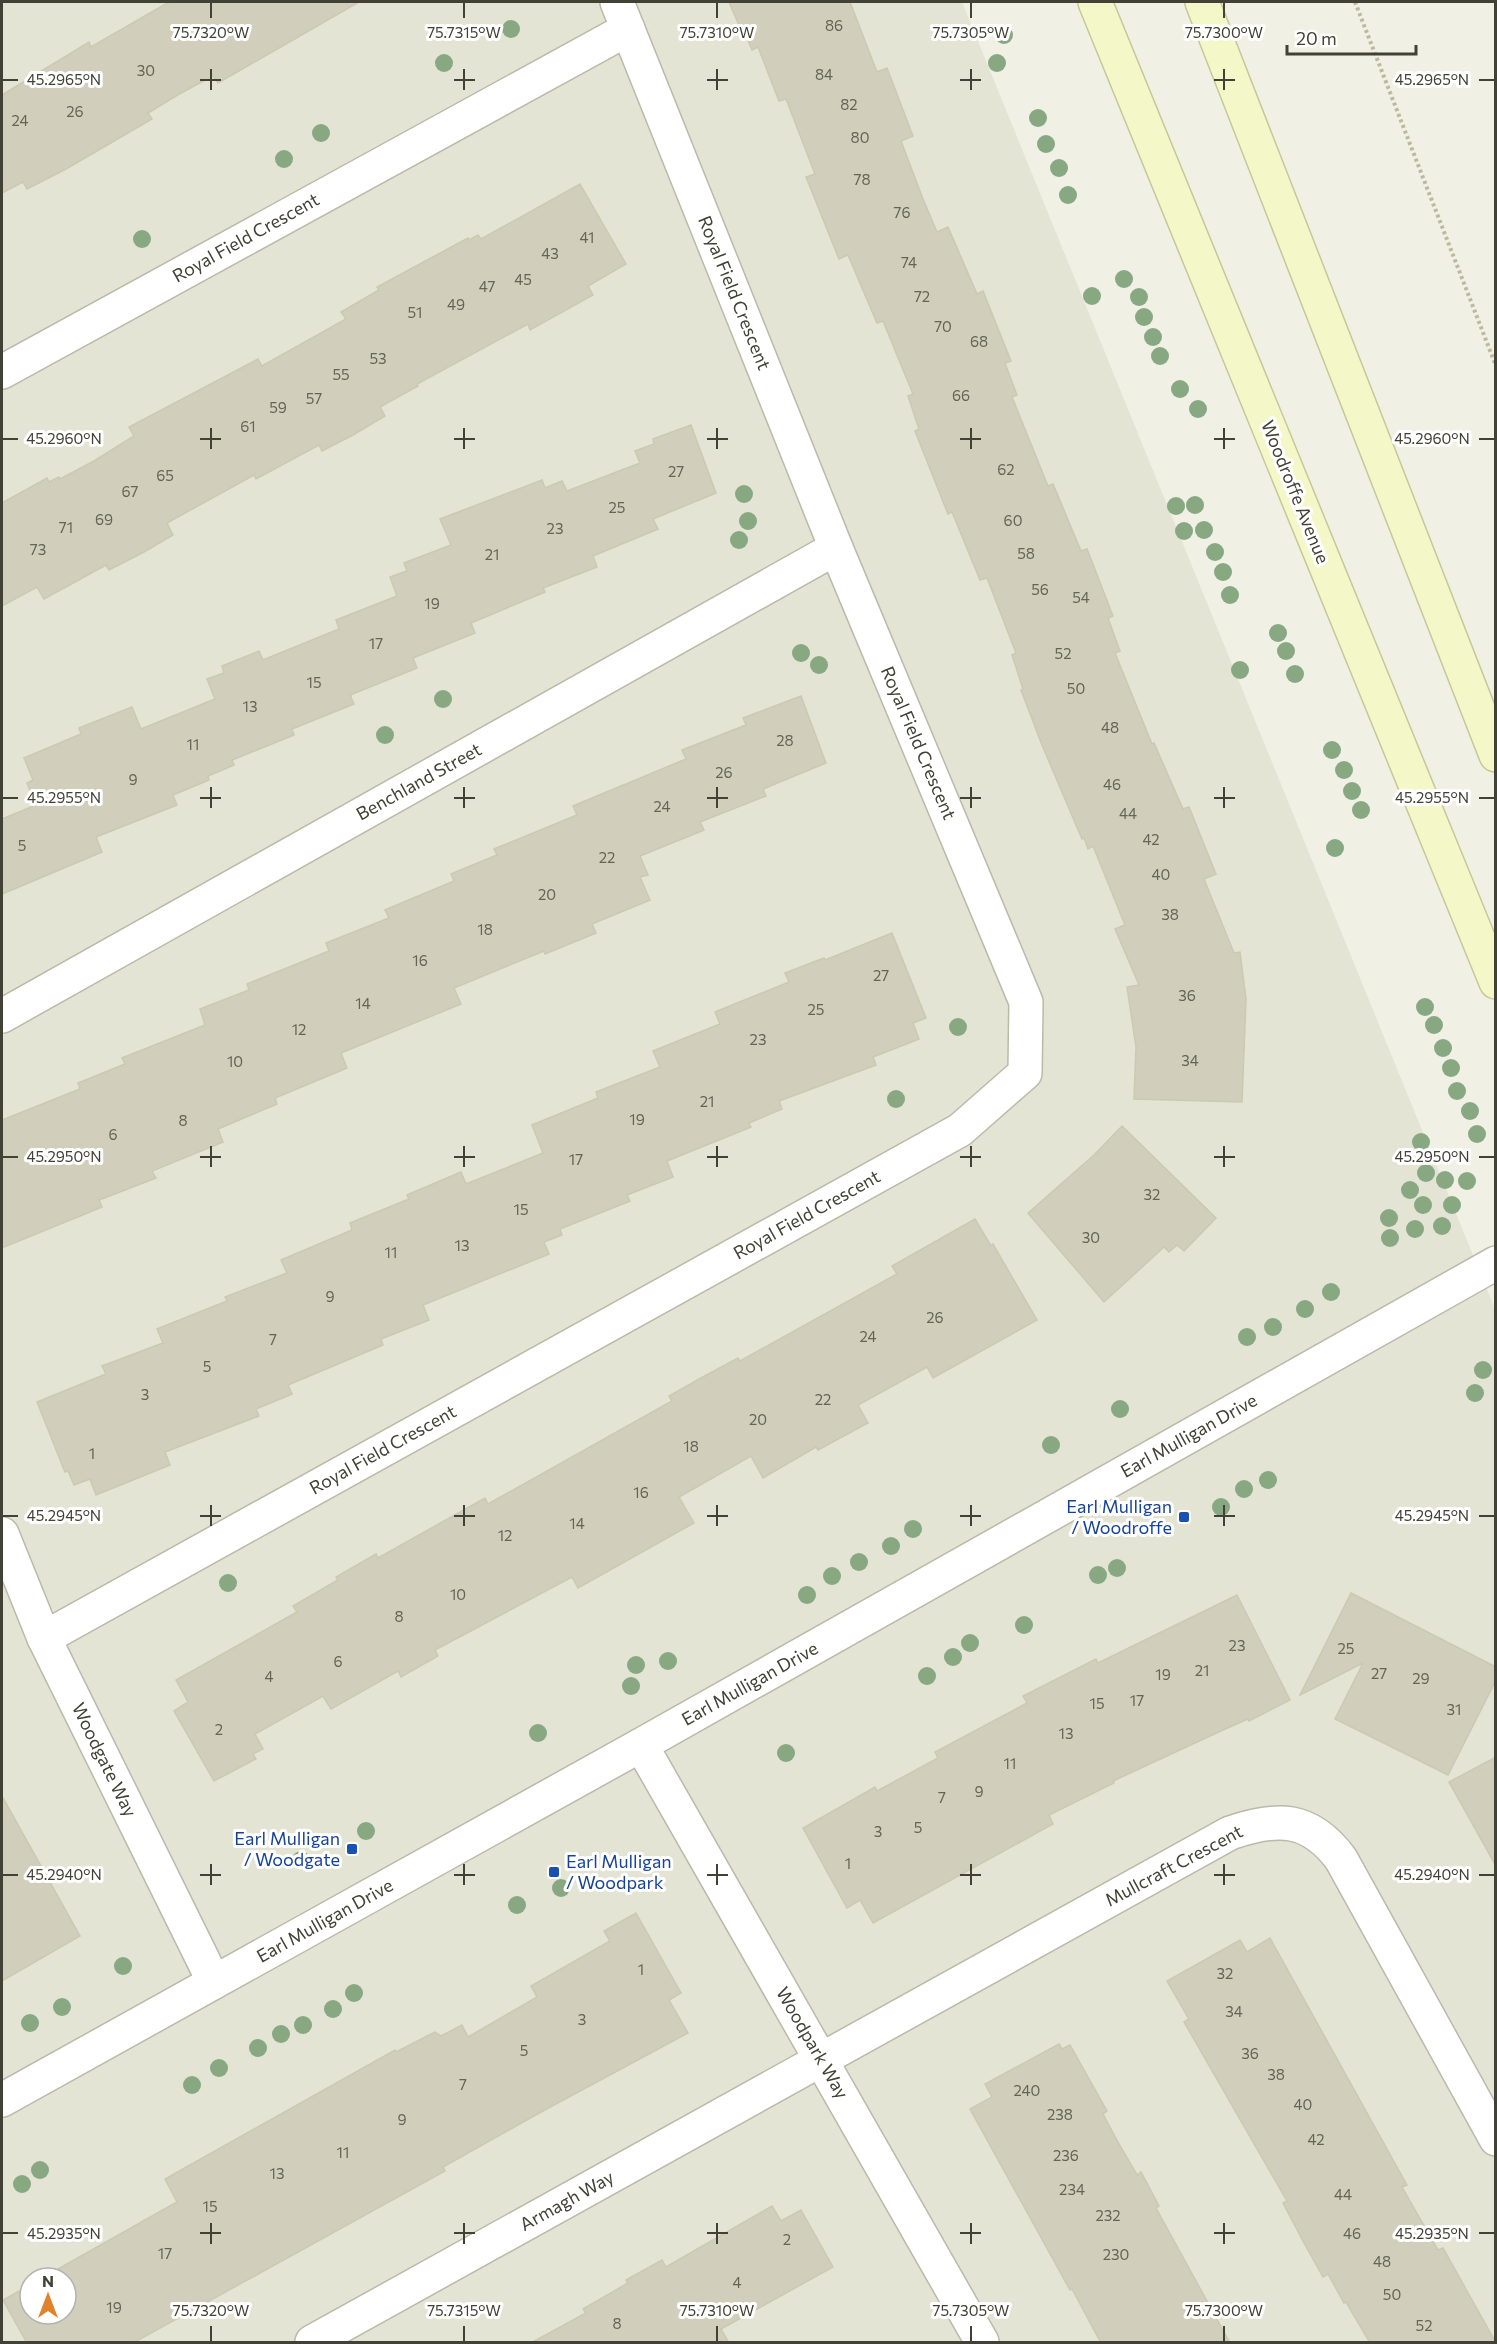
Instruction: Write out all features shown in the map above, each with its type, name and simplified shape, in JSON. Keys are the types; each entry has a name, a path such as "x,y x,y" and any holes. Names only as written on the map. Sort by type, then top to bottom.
{"main road":[{"name":"Woodroffe Avenue","path":"1095,2 1496,982"},
{"path":"1202,2 1496,755"}],"street":[{"name":"Royal Field Crescent","path":"2,372 622,15 836,548 1026,1002 1025,1073 960,1130 44,1638"},
{"name":"Benchland Street","path":"2,1016 836,548"},
{"name":"Earl Mulligan Drive","path":"2,2100 641,1745 1496,1263"},
{"name":"Woodgate Way","path":"2,1534 44,1638 214,1982"},
{"name":"Woodpark Way","path":"641,1745 982,2343"},
{"name":"Mullcraft Crescent","path":"822,2059 1230,1833 1256,1824 1284,1823 1312,1829 1329,1843 1341,1859 1496,2139"},
{"name":"Armagh Way","path":"312,2343 822,2059"}],"path":[{"path":"1355,2 1496,366"}],"shaded area":[{"path":"2,2 962,2 1495,1309 1495,2342 2,2342"}],"building":[{"path":"169,2 359,2 218,83 213,76 181,93 148,113 152,119 66,169 27,189 23,182 2,193 2,95 89,42 91,47"},
{"path":"729,2 850,2 877,72 887,68 913,136 901,141 923,199 937,232 948,227 977,294 983,291 1011,361 1005,363 1017,395 1012,397 1048,486 1053,484 1081,551 1087,549 1113,616 1108,618 1120,651 1115,653 1152,744 1154,743 1183,809 1189,807 1216,874 1204,879 1234,953 1240,952 1246,999 1242,1102 1134,1099 1136,1047 1127,987 1139,985 1115,929 1125,925 1093,846 1088,849 1084,838 1082,839 1042,745 1021,690 1023,689 1012,655 1016,653 987,578 980,580 952,512 948,514 915,431 919,429 908,396 913,394 883,321 877,323 848,255 839,259 806,177 815,174 786,99 779,101 758,47 752,50"},
{"path":"580,184 626,264 588,286 593,295 530,330 528,324 417,384 418,386 380,407 385,416 353,435 322,451 319,445 256,479 254,475 167,523 173,535 144,552 109,570 106,565 44,599 37,587 2,606 2,503 47,478 49,482 59,477 60,479 94,461 134,436 129,427 258,359 262,366 346,319 341,312 379,290 377,287 468,238 469,240 478,235 481,239"},
{"path":"691,425 716,493 653,519 658,529 593,556 597,567 543,588 545,592 471,623 475,633 413,658 417,668 350,695 354,704 292,729 294,735 232,760 234,765 208,776 209,780 173,795 177,805 96,837 102,852 2,894 2,819 36,805 27,783 33,780 24,758 81,734 79,728 132,707 141,729 215,699 207,679 224,673 222,666 259,651 263,660 339,629 336,620 397,596 390,577 407,571 404,563 451,545 440,519 542,480 545,488 562,481 567,491 640,463 635,451 654,444 653,439"},
{"path":"801,696 826,763 763,789 766,796 700,822 704,830 640,856 648,875 640,877 650,900 592,924 596,933 545,954 544,951 454,988 461,1004 341,1053 347,1068 275,1098 277,1104 218,1129 223,1142 152,1171 156,1178 99,1200 102,1207 2,1248 2,1120 80,1089 78,1083 125,1064 122,1058 205,1025 200,1009 249,990 247,984 329,951 326,943 389,918 385,910 454,881 451,874 497,855 494,849 577,815 573,806 686,759 682,750 746,725 743,718"},
{"path":"892,933 926,1018 913,1023 919,1039 873,1057 876,1065 779,1101 782,1109 749,1123 751,1127 667,1161 673,1177 627,1195 630,1201 560,1229 562,1235 544,1242 549,1254 423,1305 429,1320 381,1339 383,1345 288,1385 292,1394 256,1409 259,1416 165,1452 170,1465 96,1495 90,1479 74,1485 68,1471 65,1472 37,1402 106,1374 102,1366 163,1343 157,1329 227,1301 225,1297 287,1273 281,1260 352,1230 350,1223 409,1199 407,1195 461,1172 466,1184 543,1153 532,1125 598,1098 596,1092 660,1067 653,1051 720,1024 715,1012 789,982 785,973 824,958 825,960"},
{"path":"1122,1126 1216,1218 1184,1251 1177,1245 1169,1252 1164,1247 1104,1302 1028,1213 1094,1155"},
{"path":"975,1219 991,1246 993,1244 1037,1320 933,1378 927,1367 858,1405 868,1423 818,1450 816,1447 763,1478 751,1456 679,1497 694,1523 578,1588 572,1577 435,1650 438,1656 401,1677 398,1671 331,1709 323,1696 255,1734 263,1749 253,1754 256,1759 214,1781 174,1711 188,1702 176,1680 297,1612 293,1606 338,1580 336,1577 376,1554 378,1558 485,1498 488,1504 672,1401 669,1396 738,1358 740,1361 897,1274 892,1266"},
{"path":"1351,1593 1496,1667 1496,1680 1448,1775 1335,1719 1363,1663 1300,1695"},
{"path":"1237,1595 1290,1700 1249,1721 1248,1719 1223,1730 1113,1781 1114,1783 1049,1815 1053,1824 873,1923 860,1900 847,1908 803,1828 875,1787 877,1791 938,1758 935,1752 1027,1703 1023,1696 1096,1659 1098,1663"},
{"path":"1496,1757 1496,1866 1449,1782"},
{"path":"2,1796 80,1936 2,1981"},
{"path":"636,1913 681,1993 669,2000 688,2033 541,2112 443,2167 445,2171 133,2343 27,2343 3,2300 18,2292 18,2326 78,2326 78,2266 63,2266 177,2202 165,2179 395,2050 396,2052 435,2032 441,2036 462,2025 468,2037 537,1997 531,1986 610,1941 604,1931"},
{"path":"1270,1938 1407,2185 1402,2187 1438,2250 1443,2248 1496,2343 1370,2343 1328,2274 1323,2277 1304,2243 1283,2203 1287,2201 1184,2022 1189,2019 1167,1981 1240,1940 1247,1952"},
{"path":"1059,2044 1062,2049 1070,2045 1107,2111 1103,2114 1119,2144 1137,2175 1141,2172 1159,2206 1156,2208 1230,2343 1101,2343 1072,2289 1070,2290 970,2109 992,2097 985,2084"},
{"path":"772,2206 781,2221 801,2210 833,2267 721,2329 729,2343 531,2343 586,2313 583,2309 628,2283 626,2280 662,2260 666,2267"}],"place":[{"name":"Earl Mulligan / Woodroffe","path":"1184,1517"},
{"name":"Earl Mulligan / Woodgate","path":"352,1849"},
{"name":"Earl Mulligan / Woodpark","path":"554,1872"}]}
